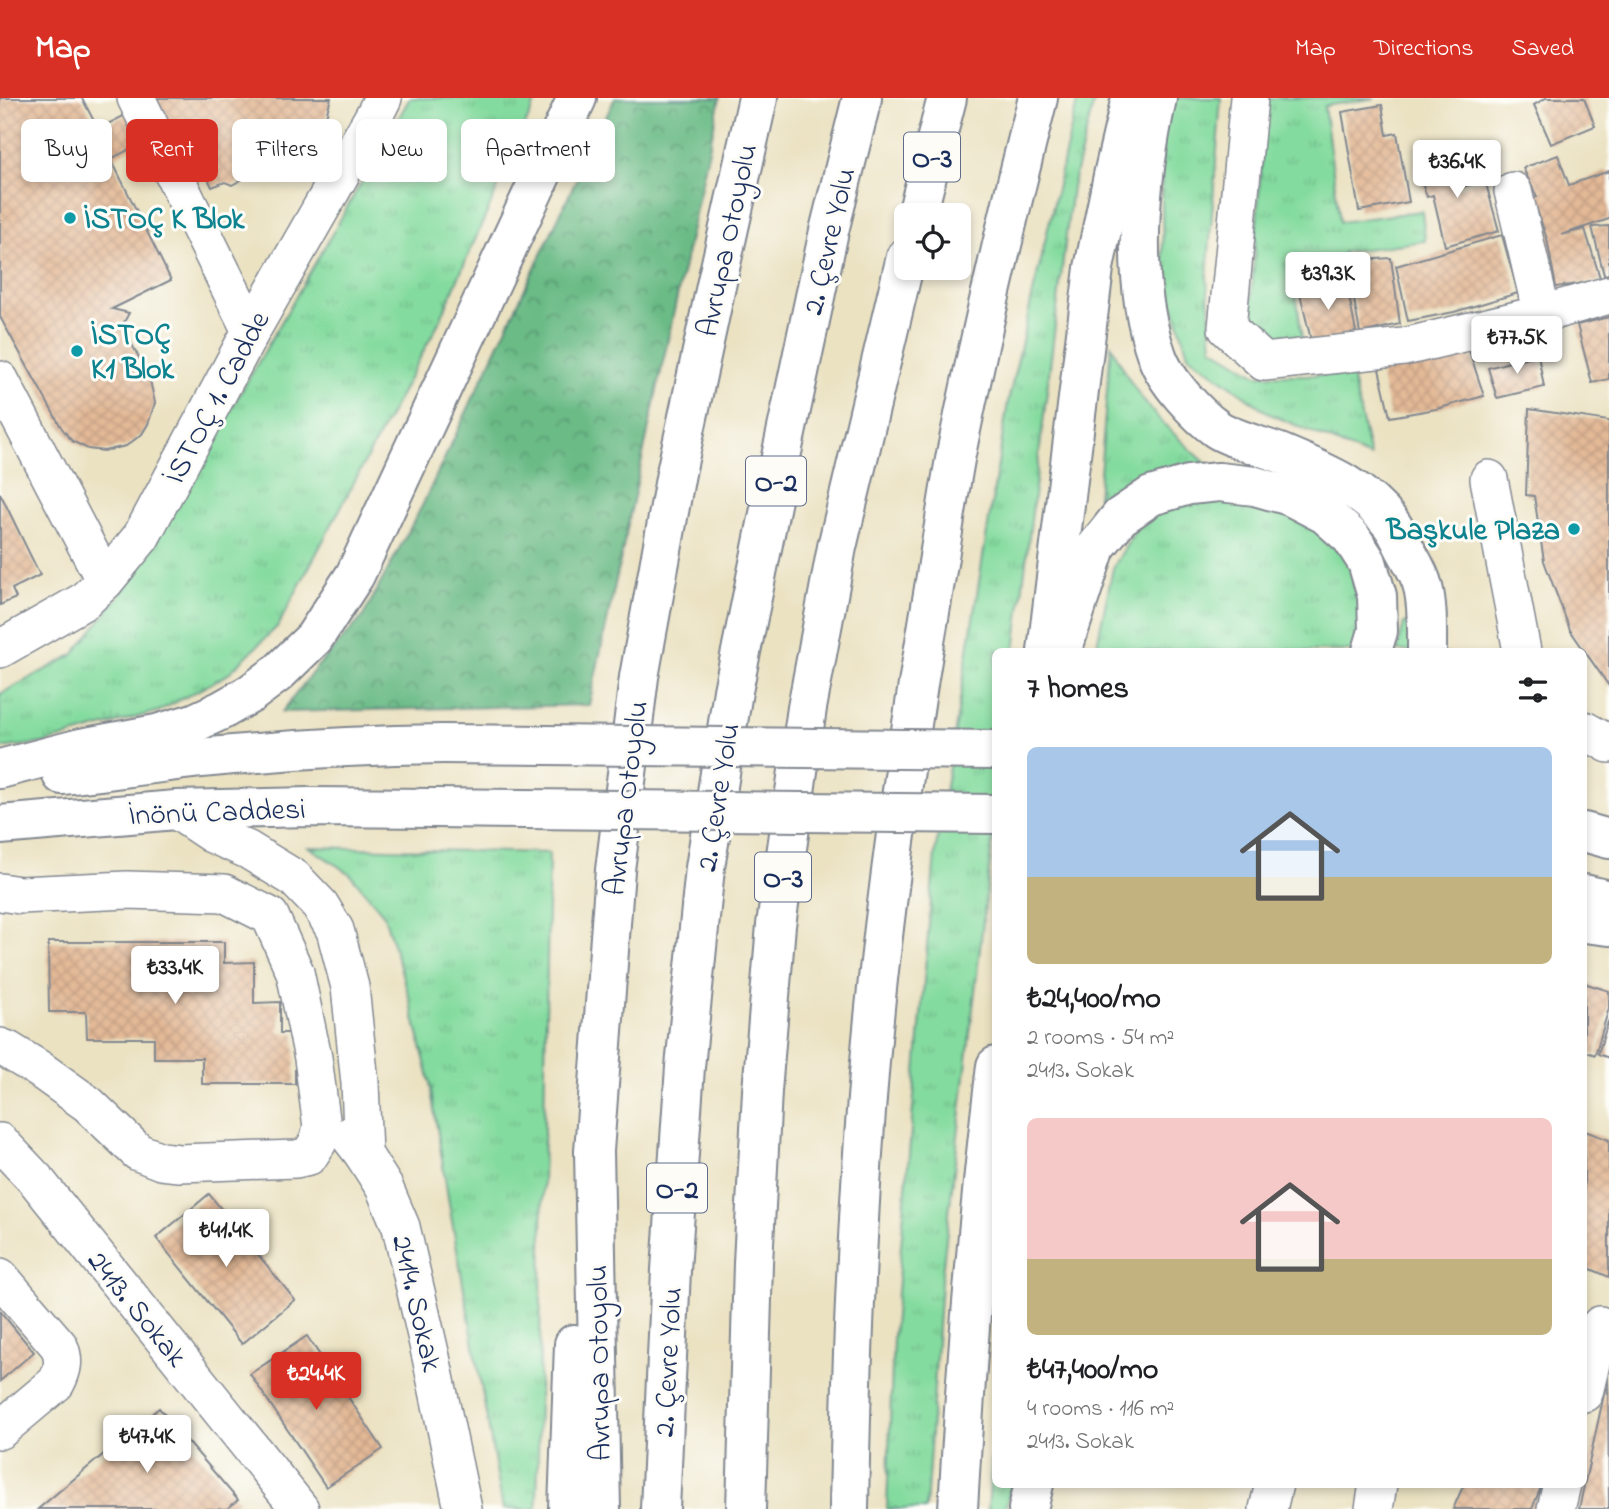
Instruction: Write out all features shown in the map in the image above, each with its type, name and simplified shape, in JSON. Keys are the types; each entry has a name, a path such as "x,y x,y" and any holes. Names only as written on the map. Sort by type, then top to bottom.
{"main road":[{"path":"0,769 81,748 157,734 194,723 250,694 278,673 314,638 355,575 577,98"},
{"name":"Avrupa Otoyolu","path":"601,1509 594,1151 614,870 639,677 676,473 758,98"},
{"name":"2. Çevre Yolu","path":"660,1509 685,1067 705,868 733,691 771,504 829,231 862,98"},
{"name":"O-3","path":"920,203 947,98"},
{"path":"849,1509 864,1136 878,980 903,780 956,456 997,261 1038,98"},
{"path":"1047,648 1094,268 1131,98"},
{"path":"1157,98 1149,135 1142,198 1141,255 1144,311 1158,359 1196,412 1220,431 1330,474 1364,496 1393,526 1423,586 1427,648"},
{"name":"O-3","path":"747,1509 760,1131 776,925 807,708 837,547 901,280"},
{"path":"1063,648 1096,547 1120,517 1151,496 1189,485 1219,482 1255,486 1290,496 1325,514 1351,537 1367,562 1377,596 1378,631 1373,648"},
{"path":"0,779 27,779 290,750 377,745 992,750"},
{"name":"İnönü Caddesi","path":"0,825 176,810 309,807 992,814"},
{"path":"1587,833 1609,839"},
{"path":"1587,895 1609,900"},
{"path":"1587,923 1609,926"},
{"path":"958,1509 984,1160 992,1097"},
{"path":"568,1509 578,1245 594,1151"},
{"path":"1028,1509 1033,1488"}],"street":[{"path":"136,98 251,331"},
{"name":"İSTOÇ 1. Cadde","path":"0,649 84,601 105,581 141,537 251,331 383,98"},
{"path":"1249,98 1227,328 1264,362 1404,347 1609,295"},
{"path":"1514,191 1542,314"},
{"path":"2,388 105,581"},
{"path":"1489,479 1521,648"},
{"path":"1587,732 1609,744"},
{"path":"176,810 212,834 248,850 294,878 320,905 335,930 350,987 360,1083 363,1154"},
{"path":"0,892 20,895 127,890 223,893 270,916 295,972 313,1058 323,1127 309,1156 296,1159 180,1163 161,1161 138,1152 88,1104 40,1069 0,1046"},
{"name":"2414. Sokak","path":"323,1127 349,1135 384,1187 401,1227 463,1509"},
{"name":"2413. Sokak","path":"0,1142 36,1180 300,1509"},
{"path":"0,1277 59,1346 63,1364 56,1383 0,1430"},
{"path":"1587,1379 1598,1326"},
{"path":"1268,1509 1273,1488"},
{"path":"1374,1509 1377,1488"},
{"path":"1556,1509 1561,1488"}],"green space":[{"path":"410,98 537,98 528,119 461,119 461,182 500,182 440,320 278,626 227,675 159,711 44,743 0,748 0,694 73,655 136,575 362,182 447,182 447,119 398,119"},
{"path":"615,98 720,98 589,705 282,712 316,668 362,618 422,506 575,182 615,182 615,119 605,119"},
{"path":"1078,98 1095,98 1072,187 1015,648 992,648 992,845 941,1282 926,1509 887,1509 893,1338 935,854 1008,402"},
{"path":"1170,98 1221,98 1207,278 1212,347 1257,375 1352,375 1370,457 1270,414 1188,355 1163,270 1161,129"},
{"path":"1266,98 1375,98 1324,106 1340,222 1422,211 1425,241 1343,252 1346,278 1295,285 1303,347 1282,351 1249,330"},
{"path":"1111,345 1148,407 1208,465 1179,466 1152,475 1108,506 1098,497"},
{"path":"1214,492 1313,519 1362,578 1360,648 1097,648 1113,568 1137,527 1174,501"},
{"path":"1408,622 1412,648 1398,648 1404,623"},
{"path":"309,847 549,853 537,1509 503,1509 430,1083 408,993 384,915 350,874"},
{"path":"992,1456 992,1488 1011,1488 1005,1509 988,1509"}],"building":[{"path":"0,98 82,98 93,119 21,119 21,182 112,182 112,161 171,280 112,309 129,313 122,326 149,376 155,403 142,434 126,446 104,451 88,449 72,441 61,427 0,317"},
{"path":"159,98 331,98 325,119 232,119 232,182 237,182 232,185 225,182 212,187 210,182 218,182 218,119 126,119 126,151 112,158 112,122"},
{"path":"1546,98 1584,98 1595,126 1551,144 1534,105"},
{"path":"1382,105 1387,135 1397,133 1409,202 1359,211 1342,112"},
{"path":"1447,147 1459,188 1485,180 1499,231 1445,246 1433,195 1427,197 1415,161"},
{"path":"1558,155 1569,185 1609,171 1609,219 1561,235 1585,229 1601,281 1556,287 1547,239 1533,198 1537,197 1523,168"},
{"path":"1609,226 1609,274 1604,275 1592,227"},
{"path":"1502,235 1518,293 1454,312 1408,321 1396,266"},
{"path":"1391,258 1400,324 1360,333 1347,261"},
{"path":"1346,281 1356,332 1312,344 1299,290"},
{"path":"1609,317 1609,379 1592,383 1577,325"},
{"path":"1468,347 1484,396 1436,409 1390,417 1379,369"},
{"path":"1538,354 1544,387 1497,398 1488,368"},
{"name":"Başkule Plaza","path":"1529,409 1609,421 1609,686 1587,654 1587,648 1583,648 1570,630 1544,561 1534,496 1526,495"},
{"path":"0,493 40,575 12,589 16,598 0,605"},
{"path":"48,942 224,942 224,963 254,962 254,1003 280,1002 280,1033 295,1033 295,1084 202,1084 202,1058 154,1058 154,1038 87,1038 86,1012 49,1012"},
{"path":"1587,984 1609,991 1609,1008 1595,1055 1587,1052"},
{"path":"1609,1023 1609,1058 1598,1054"},
{"path":"1587,1132 1609,1140 1609,1277 1587,1267"},
{"path":"209,1194 295,1300 242,1344 156,1238"},
{"path":"0,1311 34,1352 0,1381"},
{"path":"307,1336 383,1449 326,1487 250,1374"},
{"path":"1608,1376 1609,1509 1579,1509 1584,1488 1587,1488 1587,1472"},
{"path":"159,1408 238,1500 227,1509 38,1509"},
{"path":"1462,1488 1540,1488 1532,1509 1453,1509"}],"place":[{"name":"İSTOÇ K Blok","path":"70,218"},
{"name":"İSTOÇ K1 Blok","path":"77,351"},
{"name":"Başkule Plaza","path":"1574,529"}]}
